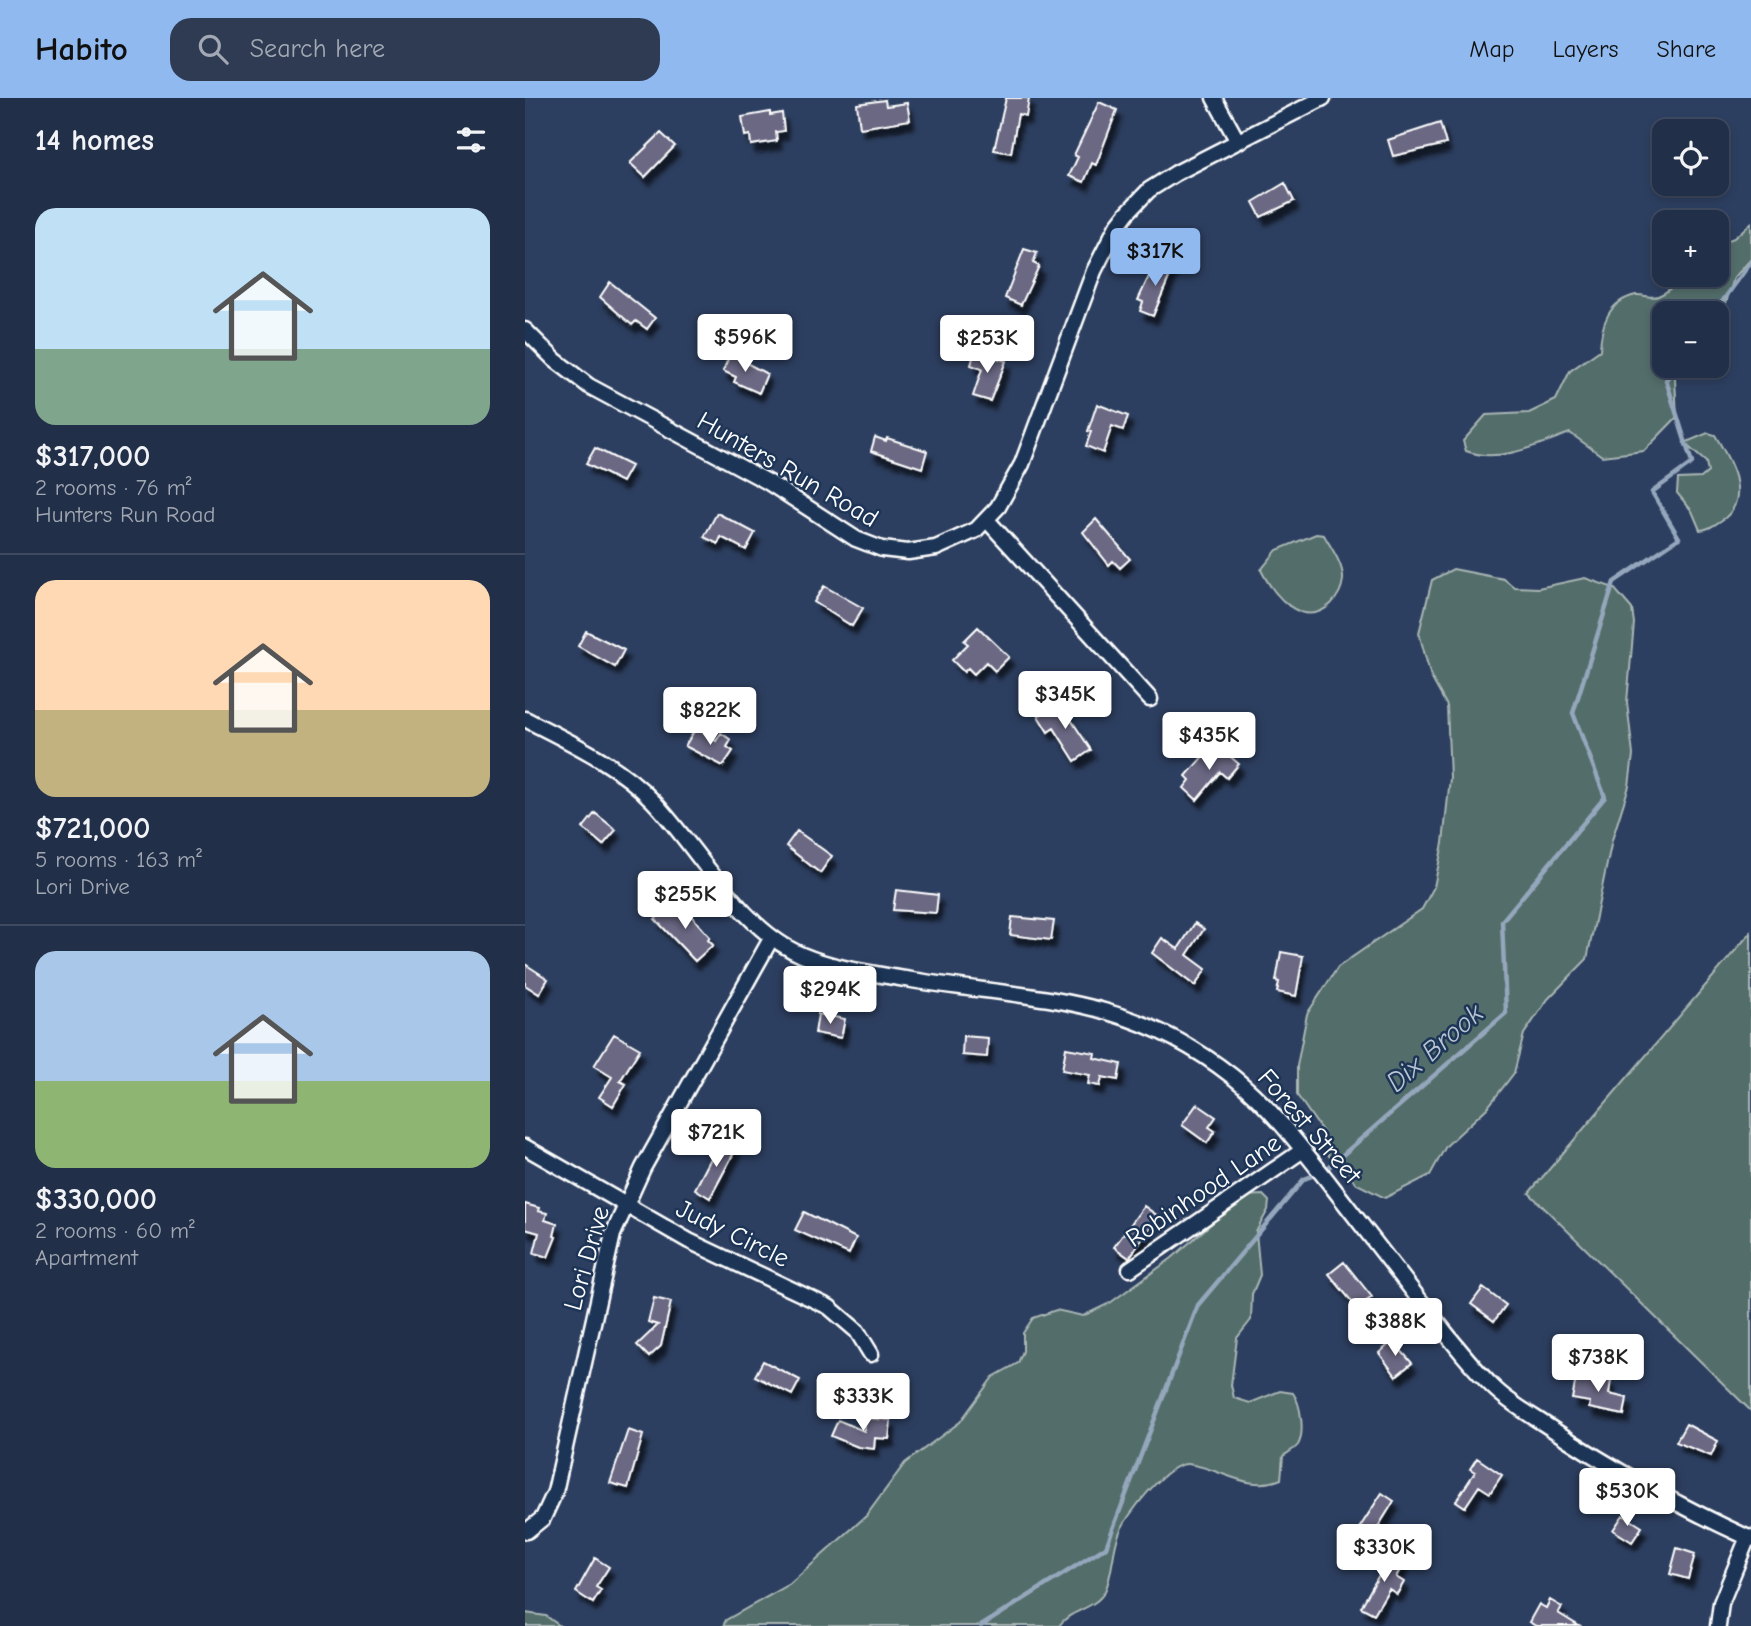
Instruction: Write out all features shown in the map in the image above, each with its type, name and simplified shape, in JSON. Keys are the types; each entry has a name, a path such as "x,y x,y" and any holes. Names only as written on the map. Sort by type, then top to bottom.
{"street":[{"path":"1214,98 1237,140"},
{"name":"Hunters Run Road","path":"525,330 555,360 589,386 768,482 844,532 870,545 908,552 936,548 962,538 987,520 1015,480 1094,271 1117,226 1149,190 1237,140 1323,98"},
{"path":"987,520 1150,699"},
{"name":"Forest Street","path":"525,719 574,744 631,781 653,801 748,915 772,937 797,953 827,964 944,986 1061,999 1105,1009 1153,1028 1192,1049 1231,1075 1252,1093 1308,1156 1445,1332 1496,1391 1602,1461 1749,1538"},
{"name":"Lori Drive","path":"527,1531 543,1518 555,1492 606,1262 625,1205 772,937"},
{"name":"Judy Circle","path":"525,1147 706,1250 829,1307 857,1331 871,1354"},
{"name":"Robinhood Lane","path":"1129,1269 1308,1156"},
{"path":"1718,1626 1726,1588 1749,1538"}],"green space":[{"path":"1751,223 1751,259 1734,278 1727,301 1652,301 1652,378 1675,378 1677,417 1644,451 1602,456 1570,433 1505,454 1466,451 1463,441 1486,415 1529,413 1556,400 1570,371 1600,350 1604,323 1608,315 1626,298 1636,295 1658,296 1672,287 1729,287 1729,240"},
{"path":"1708,433 1715,435 1732,466 1737,499 1725,518 1710,528 1700,530 1692,511 1677,493 1678,479 1701,478 1708,472 1706,462 1684,443"},
{"path":"1316,534 1324,535 1339,563 1343,580 1339,593 1331,604 1320,611 1310,613 1290,606 1273,589 1261,570 1277,550"},
{"path":"1453,569 1504,579 1514,587 1538,588 1585,578 1614,588 1632,609 1634,623 1627,702 1633,755 1629,786 1612,840 1587,959 1548,999 1524,1034 1514,1073 1487,1108 1446,1146 1430,1175 1385,1198 1357,1184 1329,1156 1322,1131 1297,1095 1297,1066 1307,1014 1338,967 1422,909 1434,887 1443,843 1450,778 1447,706 1431,677 1419,633 1432,580"},
{"path":"1751,932 1751,1411 1529,1193"},
{"path":"1263,1195 1269,1201 1268,1210 1256,1232 1260,1275 1252,1294 1251,1320 1237,1338 1231,1385 1234,1398 1250,1403 1280,1391 1293,1393 1296,1398 1301,1419 1300,1440 1298,1445 1283,1456 1281,1479 1257,1483 1188,1464 1170,1471 1149,1491 1123,1525 1108,1584 1101,1597 1069,1616 1059,1626 723,1626 726,1620 790,1584 866,1516 905,1463 960,1422 993,1377 1018,1363 1023,1351 1023,1333 1033,1318 1056,1310 1083,1316 1110,1303 1172,1258 1243,1196"},
{"path":"525,1613 546,1616 560,1626 525,1626"}],"building":[{"path":"1006,98 1029,98 1026,116 1018,114 1011,153 994,150"},
{"path":"885,100 886,106 907,103 910,120 860,128 857,104"},
{"path":"1099,102 1117,110 1096,165 1092,163 1084,182 1069,176 1078,157 1074,155"},
{"path":"770,112 770,115 782,113 784,131 776,132 777,141 751,145 750,135 745,136 742,117"},
{"path":"1440,123 1446,144 1393,156 1388,140"},
{"path":"661,133 675,146 645,177 630,163"},
{"path":"1285,183 1294,201 1261,217 1253,202"},
{"path":"1024,249 1037,253 1033,263 1039,266 1021,305 1005,298"},
{"path":"1156,261 1173,268 1153,316 1140,311 1143,302 1138,300"},
{"path":"610,282 655,318 647,329 636,321 632,325 600,297"},
{"path":"975,351 1006,361 990,401 973,396 982,369 971,365"},
{"path":"730,354 767,374 759,393 734,382 736,377 723,371"},
{"path":"1097,404 1128,416 1123,430 1112,426 1103,453 1086,446"},
{"path":"875,437 886,441 887,438 927,451 922,468 871,451"},
{"path":"595,448 631,466 622,482 586,464"},
{"path":"717,513 755,533 746,550 721,537 718,544 704,537"},
{"path":"1096,519 1130,559 1120,568 1113,561 1109,565 1083,532"},
{"path":"824,586 863,608 852,626 814,602"},
{"path":"978,627 1009,657 995,671 986,662 974,674 968,668 964,672 952,660 968,644 964,641"},
{"path":"586,631 624,650 615,667 578,646"},
{"path":"1060,703 1091,750 1075,761 1054,728 1048,732 1038,716"},
{"path":"696,728 716,741 721,733 731,740 727,747 733,751 723,766 685,746"},
{"path":"1218,746 1239,764 1227,778 1220,772 1197,800 1184,788 1190,780 1186,776 1204,755 1208,758"},
{"path":"595,813 616,830 603,845 583,828"},
{"path":"797,831 832,856 820,873 786,846"},
{"path":"896,890 938,895 936,913 893,910"},
{"path":"680,903 710,937 708,940 713,945 695,961 655,919 671,906 673,909"},
{"path":"1012,917 1054,921 1051,940 1010,935"},
{"path":"1195,923 1204,929 1187,955 1206,969 1195,986 1152,953 1162,938 1178,949"},
{"path":"1281,952 1303,956 1296,996 1277,992"},
{"path":"525,964 548,979 539,994 525,985"},
{"path":"818,1014 845,1019 841,1038 815,1033"},
{"path":"614,1034 640,1049 620,1081 626,1084 613,1106 599,1097 612,1077 594,1066"},
{"path":"963,1036 988,1038 987,1057 962,1055"},
{"path":"1066,1048 1095,1053 1094,1058 1121,1064 1118,1080 1102,1077 1100,1086 1088,1084 1090,1075 1062,1070"},
{"path":"1197,1104 1216,1117 1209,1127 1215,1131 1207,1143 1182,1125"},
{"path":"721,1139 736,1149 710,1198 695,1189"},
{"path":"525,1204 547,1213 545,1220 557,1224 556,1237 548,1257 534,1253 539,1233 525,1229"},
{"path":"1144,1206 1158,1216 1129,1258 1114,1247"},
{"path":"804,1212 856,1238 849,1254 795,1230"},
{"path":"1344,1262 1372,1297 1357,1308 1329,1274"},
{"path":"1483,1288 1506,1305 1494,1321 1471,1304"},
{"path":"654,1298 671,1302 661,1346 649,1357 637,1345 658,1325 648,1322"},
{"path":"1393,1341 1412,1363 1396,1376 1379,1353"},
{"path":"763,1361 800,1380 792,1395 755,1376"},
{"path":"1577,1373 1611,1380 1609,1394 1627,1398 1624,1415 1589,1408 1590,1402 1572,1399"},
{"path":"865,1418 891,1420 889,1439 875,1438 874,1449 858,1447 831,1436 838,1420 864,1431"},
{"path":"1686,1424 1718,1441 1711,1456 1676,1442"},
{"path":"628,1430 643,1435 628,1488 610,1483"},
{"path":"1477,1458 1502,1475 1490,1493 1479,1486 1465,1507 1456,1501 1475,1472 1470,1469"},
{"path":"1382,1493 1394,1501 1373,1535 1360,1527"},
{"path":"1623,1515 1642,1527 1632,1542 1613,1530"},
{"path":"1677,1548 1695,1554 1688,1579 1670,1574"},
{"path":"1390,1555 1404,1562 1396,1577 1404,1582 1397,1594 1389,1589 1374,1614 1361,1607"},
{"path":"595,1558 609,1567 596,1587 601,1590 593,1603 576,1592"},
{"path":"1550,1600 1562,1607 1558,1613 1579,1626 1536,1626 1529,1622 1539,1604 1546,1608"}],"waterway":[{"name":"Dix Brook","path":"1723,301 1751,262"},
{"name":"Dix Brook","path":"981,1626 1106,1547 1198,1305 1304,1179 1323,1172 1506,1013 1502,921 1605,797 1573,713 1614,582 1679,538 1652,492 1692,463 1667,378"}]}
